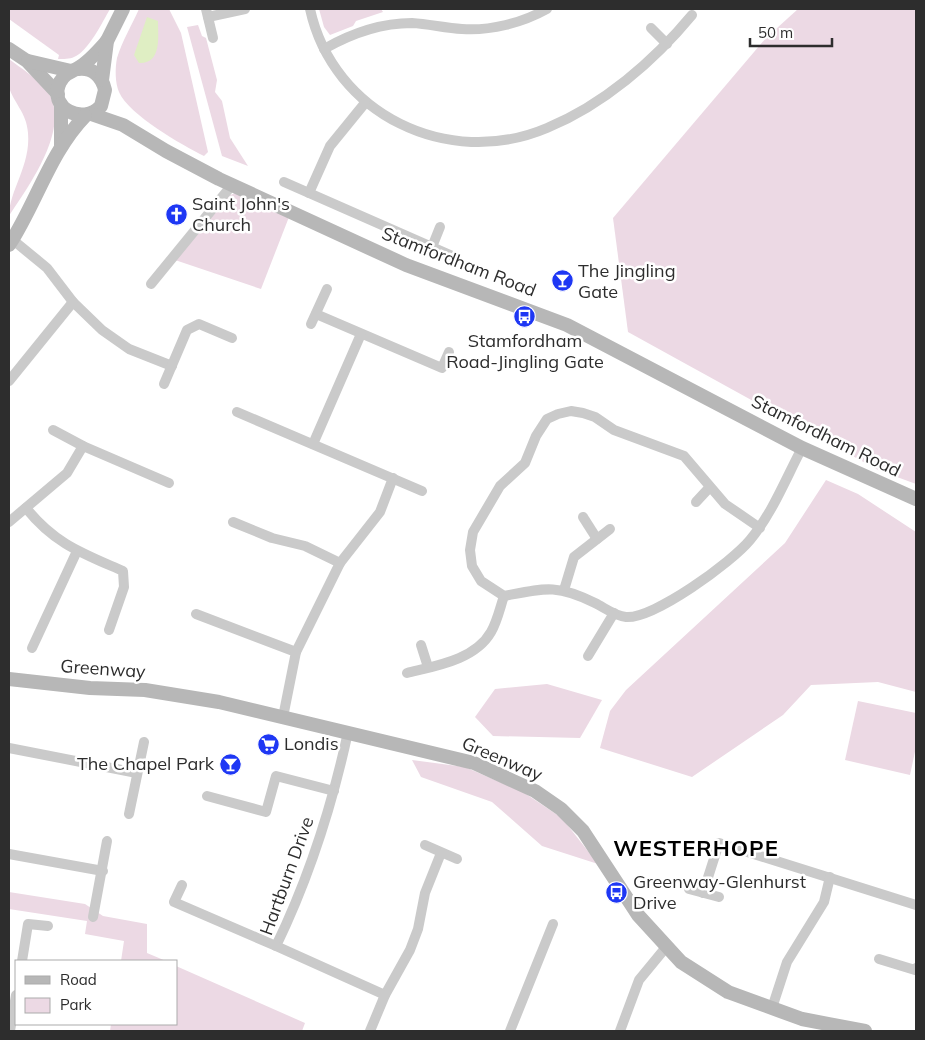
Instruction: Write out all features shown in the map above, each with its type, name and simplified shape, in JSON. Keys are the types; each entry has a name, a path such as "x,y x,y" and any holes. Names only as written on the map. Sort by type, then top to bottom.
{"street":[{"path":"60,147 59,99 61,81 107,41 123,9"},
{"path":"213,38 207,13 245,9"},
{"path":"310,9 324,49 338,71 365,103 396,122 444,138 477,142 513,138 545,129 574,115 631,76 667,44 692,15"},
{"path":"324,49 355,34 383,26 412,23 464,29 482,29 521,20 547,9"},
{"path":"651,28 667,44"},
{"path":"107,41 101,106 88,115 60,147 37,197 11,242 47,268 73,302 102,330 129,348 172,366"},
{"path":"9,49 27,61 71,113 88,115"},
{"path":"27,61 74,70 92,71 104,87"},
{"name":"Stamfordham Road","path":"104,87 123,124"},
{"path":"309,193 330,146 365,103"},
{"name":"Stamfordham Road","path":"88,115 123,124 166,151 232,185 406,265 567,325 802,448 916,500"},
{"path":"284,182 456,258"},
{"path":"151,284 232,185"},
{"path":"432,247 440,227"},
{"path":"312,324 327,289"},
{"path":"9,381 73,302"},
{"path":"316,314 442,368 449,352"},
{"path":"164,384 187,330 199,324 232,338"},
{"path":"313,444 361,334"},
{"path":"760,528 725,504 709,488 684,456 614,430 595,417 571,411 548,419 536,436 525,463 500,486 473,532 470,550 472,566 481,580 504,596 541,589 564,590 626,617 649,612 671,601 737,553 760,528 802,448"},
{"path":"237,412 422,491"},
{"path":"54,430 83,446 169,483"},
{"path":"9,522 67,473 83,446"},
{"path":"283,716 296,652 340,563 380,512 393,478"},
{"path":"696,502 709,488"},
{"path":"26,508 40,525 64,545 123,571 124,587 109,630"},
{"path":"583,517 597,540"},
{"path":"234,522 272,538 305,546 340,563"},
{"path":"564,590 574,557 610,529"},
{"path":"32,648 77,551"},
{"path":"406,673 452,660 478,648 492,632 504,596"},
{"path":"588,656 614,613"},
{"path":"196,614 296,652"},
{"path":"421,645 428,667"},
{"name":"Greenway","path":"9,679 90,688 145,690 219,702 474,763 535,791 561,809 583,831 638,915 682,962 728,992 802,1019 843,1029 865,1031"},
{"name":"Hartburn Drive","path":"348,732 334,791 314,856 276,946 385,994"},
{"path":"130,814 144,742"},
{"path":"9,748 138,773"},
{"path":"207,796 266,812 276,776 334,791"},
{"path":"93,917 103,871 107,841"},
{"path":"703,893 719,843 916,904"},
{"path":"425,845 456,859"},
{"path":"370,1031 385,994 410,950 418,929 424,893 441,853"},
{"path":"9,854 103,871"},
{"path":"772,1008 786,962 824,902 830,878"},
{"path":"182,885 174,902 276,946"},
{"path":"689,889 719,897"},
{"path":"22,960 28,924 48,926"},
{"path":"510,1031 554,924"},
{"path":"620,1031 639,980 667,946"},
{"path":"879,959 915,970 916,968"},
{"path":"10,1031 15,1001"}],"green space":[{"path":"9,9 110,9 95,36 85,49 72,58 58,59 59,55 9,19"},
{"path":"139,9 169,9 181,33 208,152 204,156 170,137 144,119 133,110 119,92 116,75 117,58"},
{"path":"319,9 381,9 383,12 356,21 353,26 330,35 324,27"},
{"path":"798,9 916,9 916,484 878,470 628,332 613,218 766,38"},
{"path":"198,25 202,36 206,38 217,80 215,92 222,101 230,138 248,166 222,156 187,27"},
{"path":"9,59 34,78 47,91 54,105 55,121 45,156 27,189 9,216 12,197 26,156 28,133 23,114 9,87"},
{"path":"235,193 289,217 261,289 175,260 226,197"},
{"path":"826,480 858,494 916,532 916,692 878,682 811,685 783,715 692,777 600,748 610,711 626,690 785,543"},
{"path":"547,684 602,700 580,738 493,736 475,717 495,689"},
{"path":"858,701 916,713 916,747 910,775 845,760"},
{"path":"412,760 465,767 523,792 562,818 598,864 542,846 492,802 421,777"},
{"path":"9,892 85,904 103,916 147,924 147,953 164,960 121,960 124,941 85,934 87,921 9,909"},
{"path":"178,967 305,1023 302,1031 110,1031 111,1025 178,1025"}],"shaded area":[{"path":"147,17 158,21 157,48 152,59 139,63 134,55"}],"place":[{"name":"Saint John's Church","path":"176,214"},
{"name":"The Jingling Gate","path":"562,281"},
{"name":"Stamfordham Road-Jingling Gate","path":"525,316"},
{"name":"Londis","path":"268,744"},
{"name":"The Chapel Park","path":"230,764"},
{"name":"Greenway-Glenhurst Drive","path":"617,892"}],"district":[{"name":"WESTERHOPE","path":"696,848"}]}
